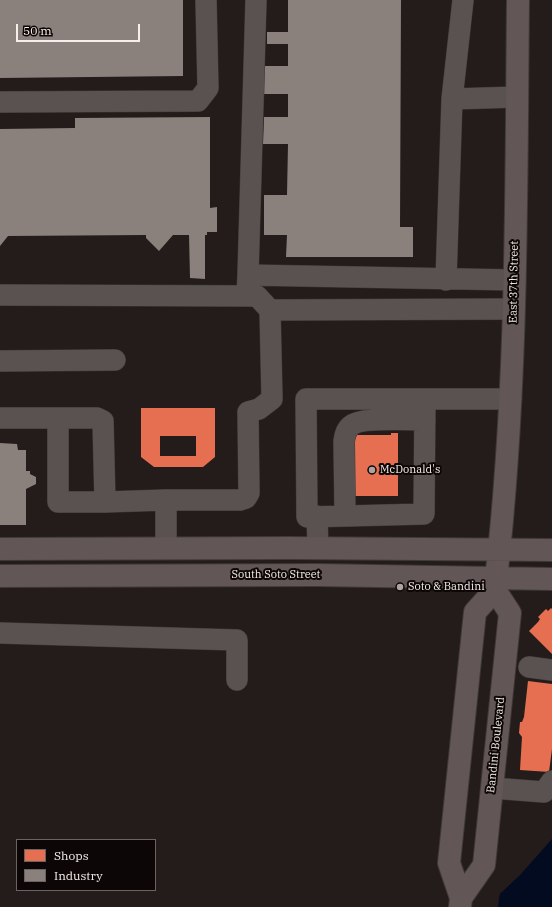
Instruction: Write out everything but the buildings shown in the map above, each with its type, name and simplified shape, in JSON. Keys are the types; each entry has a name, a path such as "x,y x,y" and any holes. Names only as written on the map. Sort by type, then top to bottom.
{"main road":[{"name":"East 37th Street","path":"497,571 511,399 515,280 518,0"},
{"name":"South Soto Street","path":"0,549 318,548 552,579"},
{"name":"South Soto Street","path":"0,576 317,575 497,571 552,550"},
{"name":"Bandini Boulevard","path":"461,903 484,865 510,613 497,571"},
{"name":"Bandini Boulevard","path":"461,903 450,863 475,612 497,571"}],"lane":[{"path":"0,102 198,101 208,88 206,0"},
{"path":"247,296 256,0"},
{"path":"446,280 452,99 464,0"},
{"path":"452,99 517,97"},
{"path":"248,275 446,280 515,280"},
{"path":"0,295 257,296 270,310 272,399"},
{"path":"270,310 514,309"},
{"path":"0,361 115,360"},
{"path":"58,418 58,502 240,500 246,498 249,493 248,412 259,409 272,399 511,399"},
{"path":"306,399 307,517 424,514 425,399"},
{"path":"0,418 97,418 103,421 105,428 105,502"},
{"path":"345,516 344,441 347,430 353,424 363,420 425,420"},
{"path":"166,500 166,548"},
{"path":"317,516 318,548"},
{"path":"0,632 237,640 237,680"},
{"path":"528,667 552,670"},
{"path":"492,788 544,792 552,782"}],"water":[{"path":"552,839 552,907 486,907 520,875"}],"pier":[{"path":"500,891 498,907 484,907"}],"place":[{"name":"McDonald's","path":"372,470"},
{"name":"Soto & Bandini","path":"400,587"}]}
